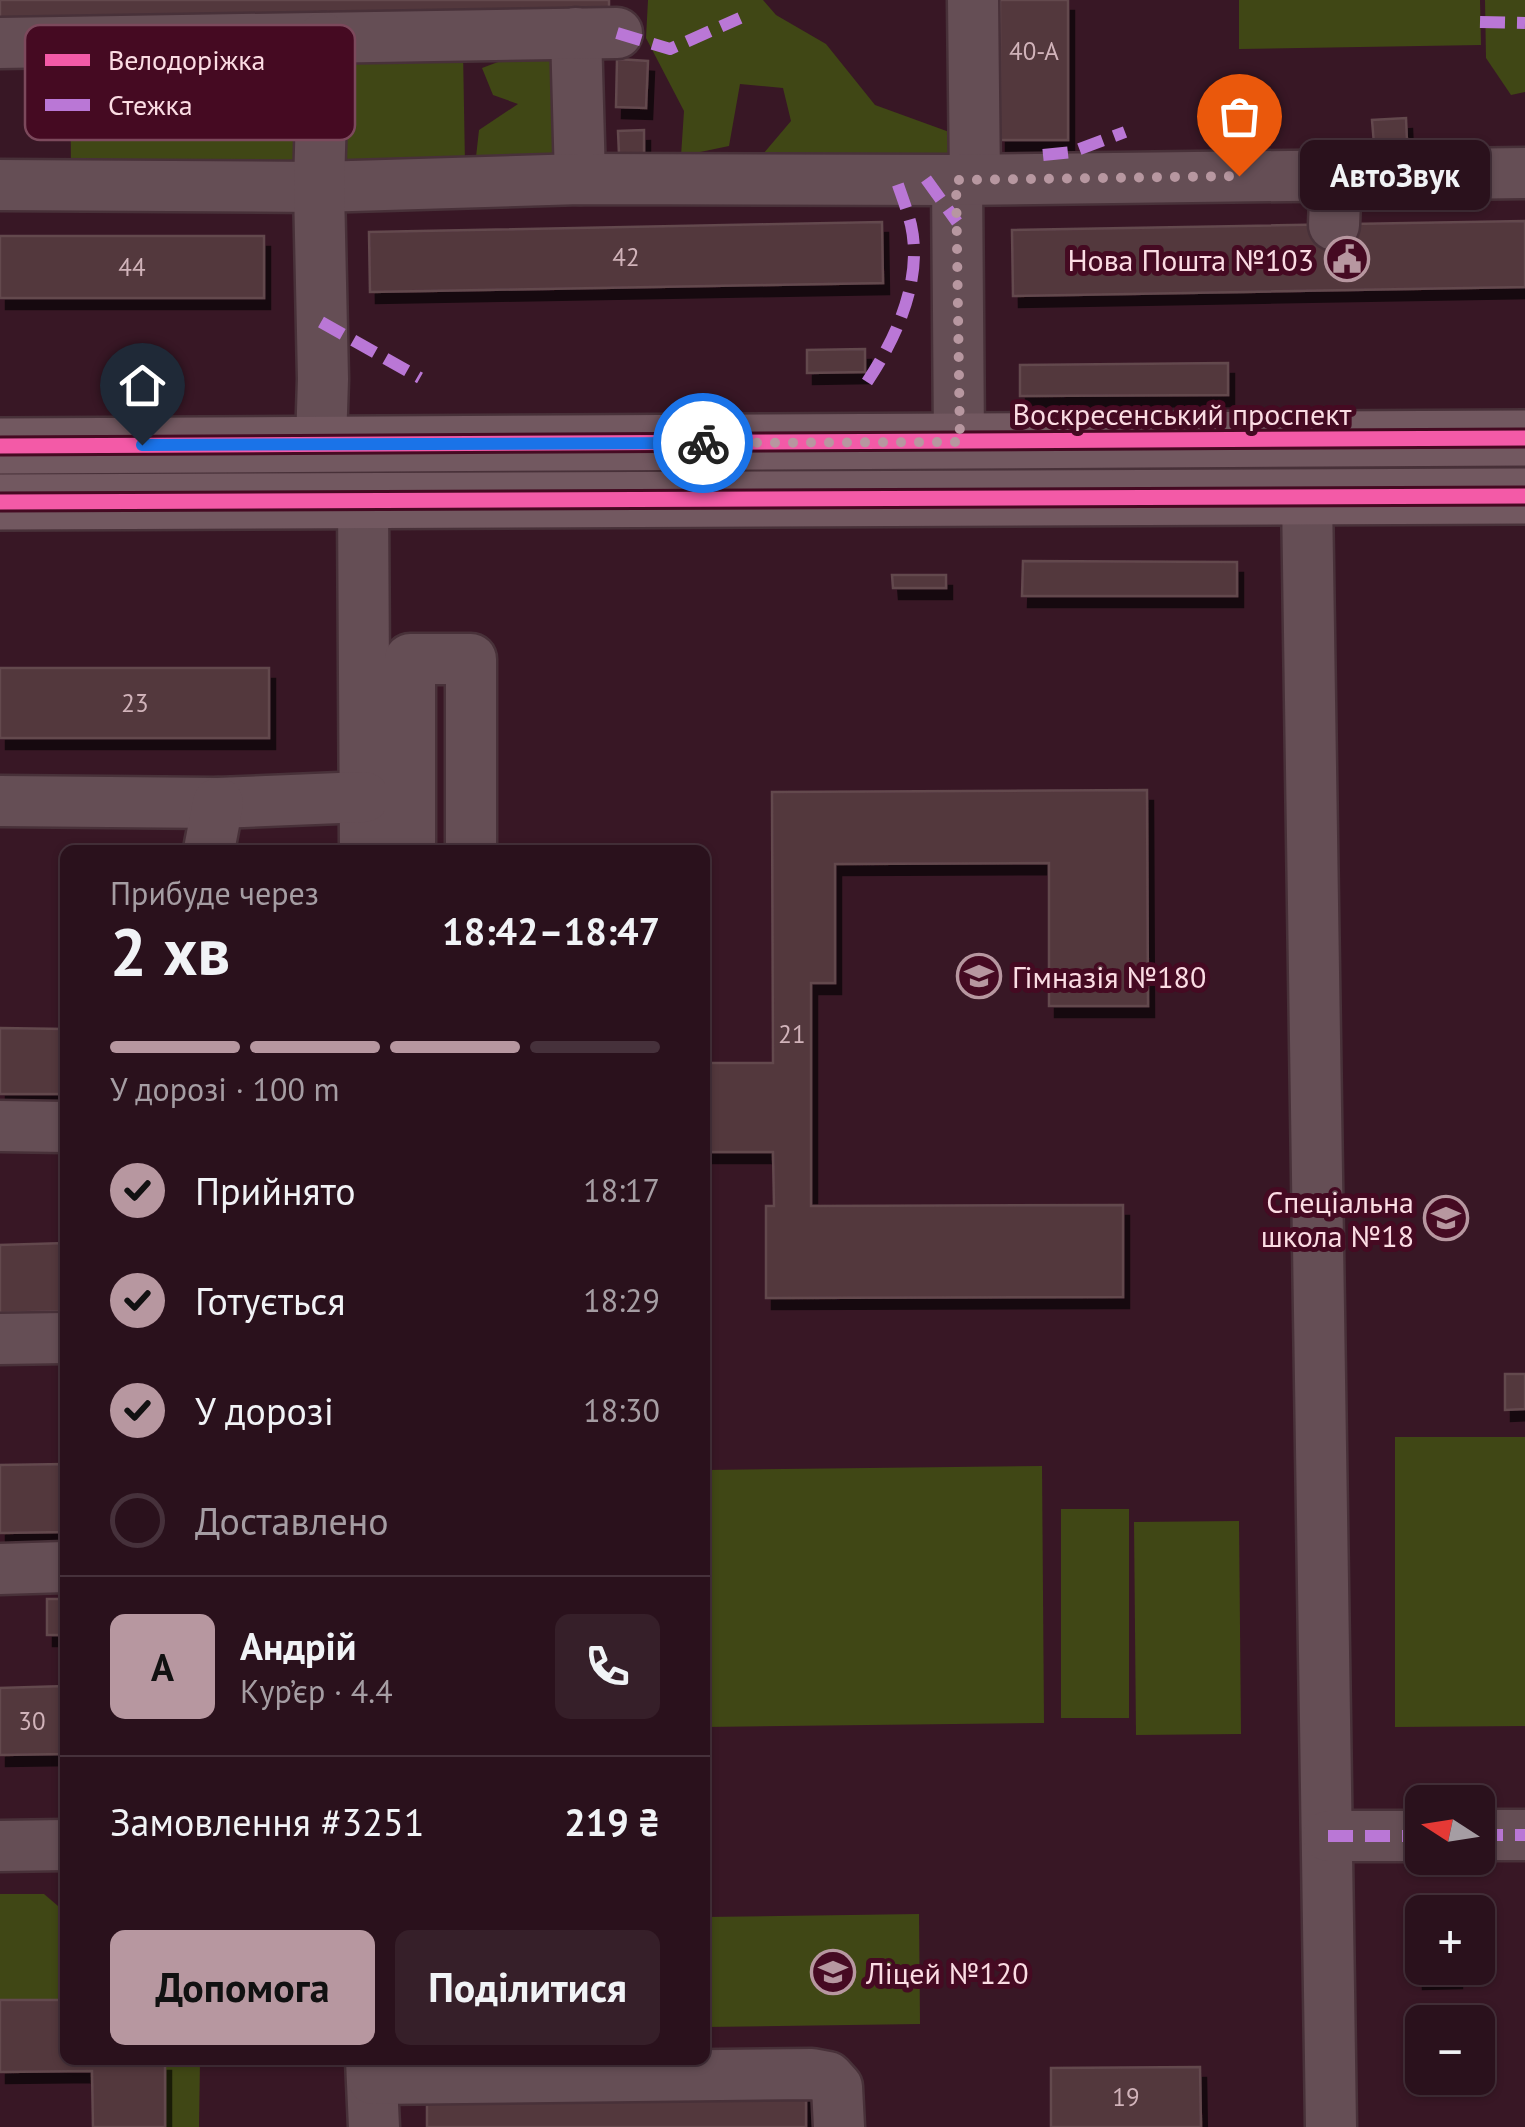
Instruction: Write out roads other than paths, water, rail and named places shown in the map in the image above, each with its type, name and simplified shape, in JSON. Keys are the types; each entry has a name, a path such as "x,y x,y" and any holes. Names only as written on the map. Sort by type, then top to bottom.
{"main road":[{"name":"Воскресенський проспект","path":"0,446 1525,438"},
{"path":"0,502 1525,496"}],"street":[{"path":"960,442 972,0"},
{"path":"355,37 597,33 580,179"},
{"path":"0,43 25,43"},
{"path":"320,140 320,444"},
{"path":"0,184 319,187 580,179 966,180 1525,173"},
{"path":"1334,224 1336,175"},
{"path":"1308,496 1332,2127"},
{"path":"363,499 383,832"},
{"path":"383,832 410,659 471,659 471,845"},
{"path":"0,800 214,826 383,832"},
{"path":"0,1126 60,1126"},
{"path":"0,1339 60,1338"},
{"path":"0,1568 60,1567"},
{"path":"1495,1835 1525,1835"},
{"path":"1328,1836 1405,1836"},
{"path":"0,1846 60,1845"},
{"path":"373,2089 812,2074 828,2077 837,2087 840,2127"}],"place":[{"name":"АвтоЗвук","path":"1239,176"},
{"name":"Нова Пошта №103","path":"1347,259"},
{"name":"Гімназія №180","path":"979,976"},
{"name":"Спеціальна школа №18","path":"1446,1218"},
{"name":"Ліцей №120","path":"833,1972"}]}
